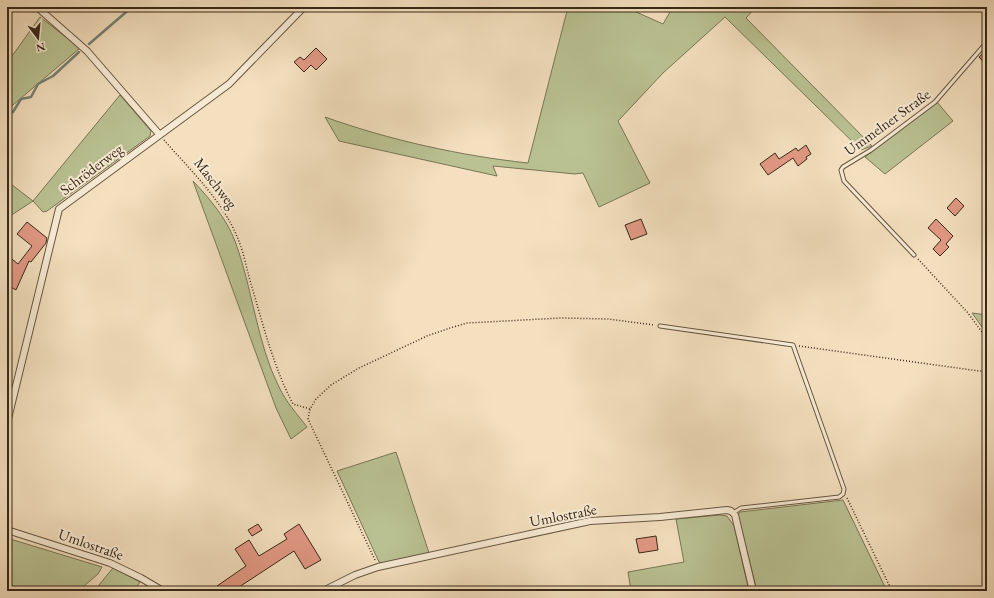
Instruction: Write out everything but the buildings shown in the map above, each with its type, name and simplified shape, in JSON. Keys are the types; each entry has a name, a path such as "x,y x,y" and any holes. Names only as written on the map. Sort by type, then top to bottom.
{"street":[{"path":"37,7 87,50 159,134"},
{"name":"Schröderweg","path":"7,423 59,209 228,84 304,7"},
{"name":"Umlostraße","path":"323,591 355,575 378,567 590,521 660,517 728,510 733,512"},
{"path":"733,512 753,591"},
{"name":"Umlostraße","path":"7,530 110,563 141,578 163,591"}],"lane":[{"name":"Ummelner Straße","path":"914,255 844,180 841,170 843,167 871,150 935,102 987,42"},
{"path":"660,326 793,345 844,489 843,494 839,497 741,508 733,512"}],"path":[{"name":"Maschweg","path":"159,134 214,198 229,221 239,240 272,356 283,385 293,404 310,409"},
{"path":"914,255 968,313 987,339"},
{"path":"378,567 308,419 310,409 316,399 330,386 359,368 427,336 462,325 561,318 608,319 660,326"},
{"path":"793,345 987,371"},
{"path":"843,494 848,500 892,591"}],"green space":[{"path":"568,7 625,7 663,24 673,7 756,7 746,18 872,146 861,150 725,17 663,73 618,121 650,183 599,207 583,173 575,174 493,166 497,176 339,141 325,117 374,133 426,146 477,156 528,163"},
{"path":"40,17 80,48 7,110 7,63"},
{"path":"120,95 151,131 150,136 47,211 43,212 33,201"},
{"path":"937,102 953,121 885,174 865,157"},
{"path":"7,181 33,201 7,218"},
{"path":"193,181 217,209 227,224 235,241 241,258 260,334 271,370 285,398 307,427 291,439 276,408"},
{"path":"972,313 987,315 987,334"},
{"path":"396,452 429,553 383,563 379,562 337,471"},
{"path":"843,500 887,591 757,591 738,515 740,512"},
{"path":"721,515 727,516 734,526 749,591 631,591 628,572 684,562 676,519"},
{"path":"7,538 102,567 98,574 78,591 7,591"},
{"path":"113,568 140,582 134,591 94,591"}],"waterway":[{"path":"89,44 132,7"},
{"path":"7,113 13,112 21,99 31,97 38,84 53,76 79,52"}]}
